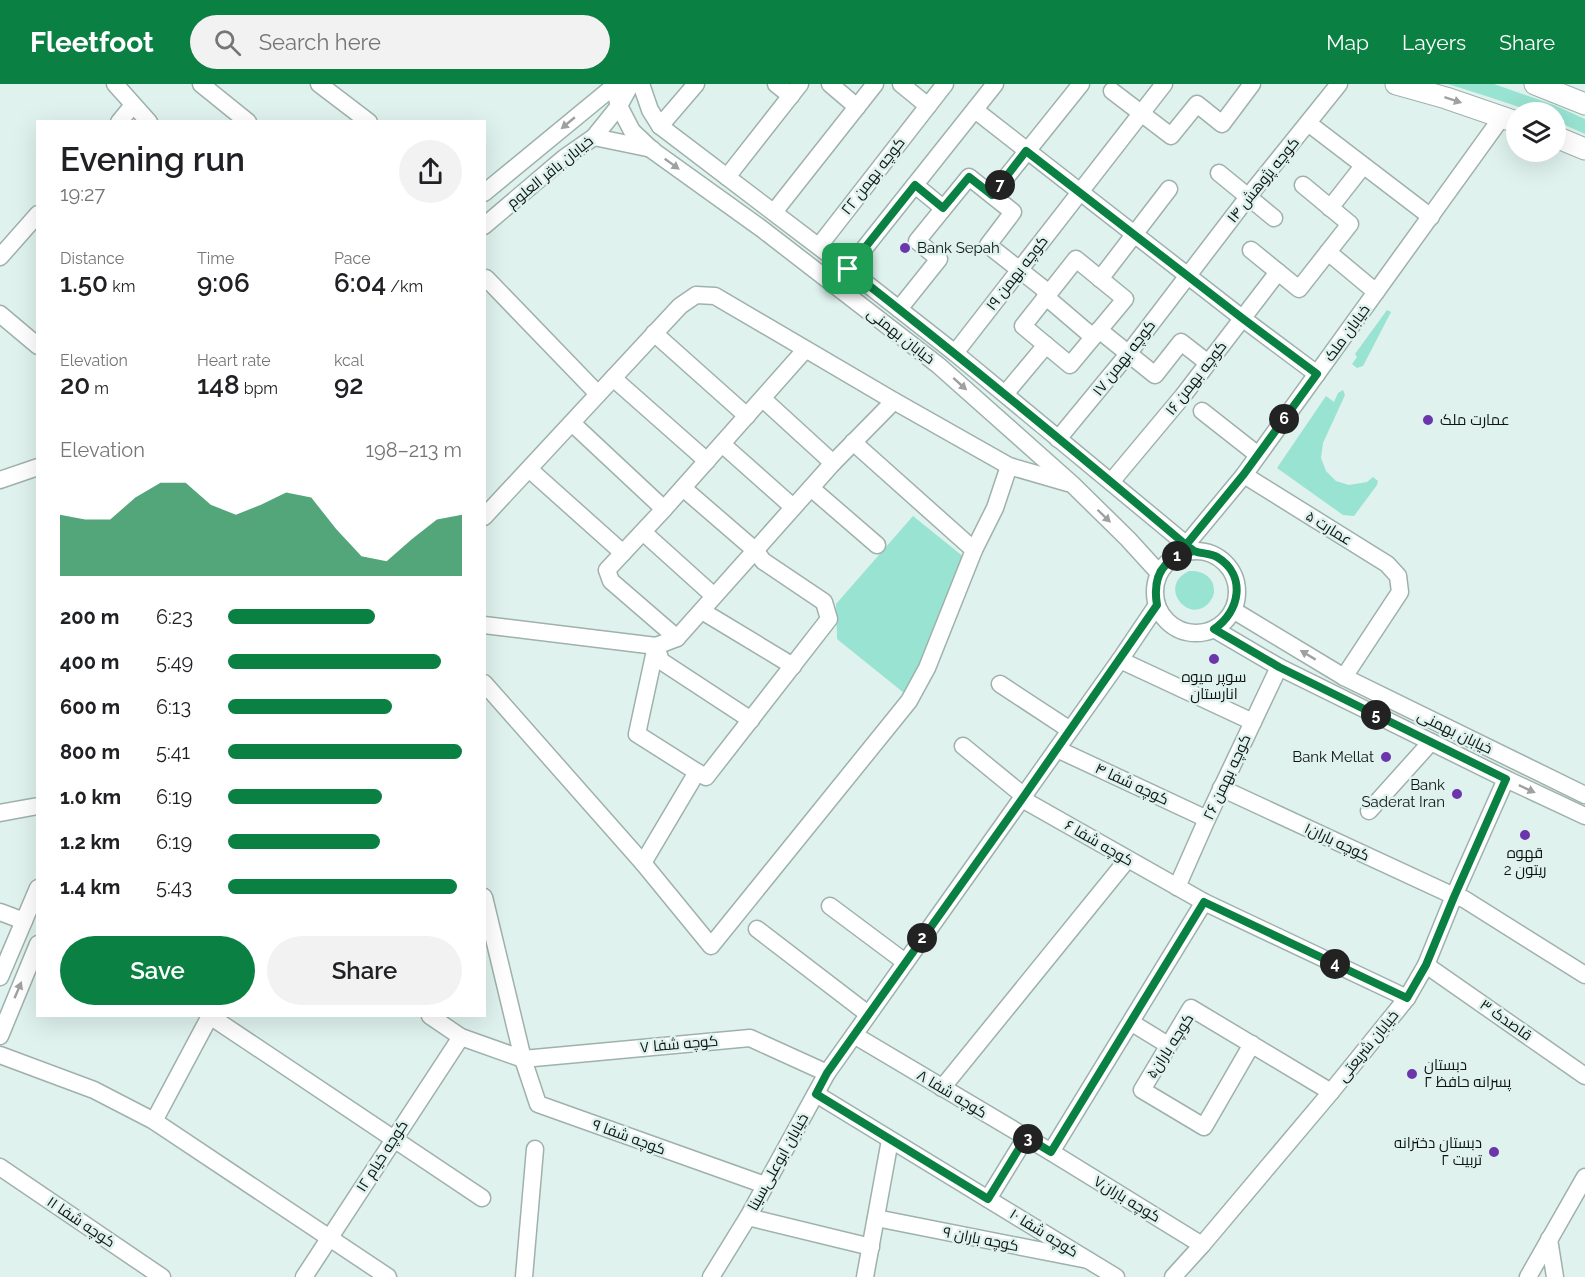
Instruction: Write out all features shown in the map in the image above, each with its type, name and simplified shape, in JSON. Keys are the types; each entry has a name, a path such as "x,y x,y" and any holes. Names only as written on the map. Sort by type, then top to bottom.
{"main road":[{"path":"1396,84 1506,118"},
{"path":"1535,84 1585,104"},
{"path":"1566,141 1585,149"}],"street":[{"path":"115,84 147,120"},
{"path":"201,84 246,120"},
{"path":"319,84 366,120"},
{"name":"خیابان باقر العلوم","path":"486,224 564,158 594,137 619,106 632,84"},
{"name":"خیابان بهمنی","path":"641,84 650,110 660,126 819,246 955,353 1190,548"},
{"path":"660,126 696,84"},
{"path":"727,177 796,90 776,84"},
{"path":"830,84 857,107"},
{"path":"774,212 875,84"},
{"path":"902,84 928,106"},
{"name":"کوچه بهمن ۲۲","path":"819,246 945,84"},
{"path":"848,269 994,84"},
{"path":"992,195 1081,84"},
{"name":"کوچه بهمن ۱۹","path":"955,353 1164,84"},
{"path":"1112,91 1171,136 1197,104 1222,124 1252,84"},
{"name":"کوچه پژوهش ۱۴","path":"1187,275 1339,84"},
{"name":"خیابان باقر العلوم","path":"486,191 613,85"},
{"name":"خیابان بهمنی","path":"613,85 619,106 632,131 652,150 770,235 938,364 1072,484 1159,573"},
{"path":"121,120 133,105"},
{"path":"975,110 1317,374"},
{"path":"1308,123 1431,217"},
{"name":"خیابان ملک","path":"1190,548 1213,513 1258,455 1431,217 1506,123"},
{"path":"594,137 652,150"},
{"path":"1330,208 1363,166"},
{"path":"1219,173 1274,218"},
{"path":"899,309 939,259 917,241 969,177 1013,212 988,245 1047,295 1155,375 1180,342 1208,363"},
{"path":"915,185 943,208"},
{"path":"1251,250 1299,289 1350,224 1303,185"},
{"path":"1100,279 1169,189"},
{"path":"0,257 36,216"},
{"path":"1328,252 1376,292"},
{"path":"1076,259 1100,279 1125,299 1070,365 1023,326 1076,259"},
{"name":"کوچه بهمن ۱۶","path":"1111,482 1182,397 1278,272"},
{"name":"کوچه بهمن ۱۷","path":"1058,439 1128,354 1187,275"},
{"path":"486,278 598,394"},
{"path":"486,515 654,333 680,306 696,295 715,296 1009,466 1072,484"},
{"path":"0,314 36,344"},
{"path":"654,333 747,416"},
{"path":"1005,394 1046,345"},
{"path":"677,638 611,581 607,570 644,532 805,350"},
{"path":"613,378 707,461"},
{"path":"763,399 833,463"},
{"path":"486,625 656,646 677,638 833,463 894,401"},
{"path":"1202,411 1258,455"},
{"path":"572,423 664,509"},
{"path":"853,442 974,550"},
{"path":"722,444 793,507"},
{"path":"486,685 643,863 711,946 909,701 927,668 974,550 995,508 1009,466"},
{"path":"0,480 36,468"},
{"path":"529,469 623,553"},
{"name":"عمارت ۵","path":"1244,474 1387,564 1398,576 1400,592 1344,677"},
{"path":"656,646 637,734 706,777 829,619 824,602 763,561 756,552 683,488"},
{"path":"811,488 877,545"},
{"path":"644,532 714,596"},
{"path":"1190,548 1217,557 1227,565 1237,586 1233,610 1221,624 1214,629 1191,633 1170,624 1162,615 1157,605 1155,592 1159,573 1171,560 1190,548"},
{"name":"خیابان ابوعلی‌سینا","path":"711,1277 748,1217 827,1073 1157,605"},
{"name":"خیابان بهمنی","path":"1233,610 1344,677 1585,795"},
{"path":"702,611 793,666"},
{"name":"خیابان بهمنی","path":"1214,629 1279,667 1585,816"},
{"path":"656,646 661,661 751,720"},
{"path":"1120,660 1253,722"},
{"name":"کوچه بهمن ۲۶","path":"1177,887 1279,667"},
{"path":"1000,684 1070,730"},
{"path":"1369,811 1431,742"},
{"name":"کوچه شفا ۶","path":"963,746 1023,797 1127,860 1204,902 1407,998"},
{"name":"کوچه شفا ۴","path":"1057,749 1207,819"},
{"path":"643,863 697,772"},
{"name":"خیابان شریعتی","path":"1173,1277 1331,1092 1407,998 1426,965 1506,779"},
{"name":"کوچه باران۱","path":"1221,788 1454,897 1464,899 1585,975"},
{"path":"0,813 36,806"},
{"path":"942,1088 1127,860"},
{"path":"0,977 36,893"},
{"path":"1051,1152 1204,902"},
{"path":"486,905 523,1059"},
{"path":"830,906 905,962"},
{"path":"0,912 24,921"},
{"path":"757,929 868,1014"},
{"path":"0,1036 36,949"},
{"name":"قاصدک ۳","path":"1426,965 1585,1076"},
{"name":"کوچه باران۵","path":"1252,1044 1204,1127 1142,1090 1191,1008 1252,1044 1331,1092"},
{"path":"154,1121 209,1017"},
{"path":"211,1017 482,1198"},
{"path":"432,1017 462,1036 523,1059"},
{"path":"1131,1023 1168,1045"},
{"name":"کوچه شفا ۸","path":"854,1035 1051,1152"},
{"name":"کوچه خیام ۱۲","path":"304,1277 462,1036"},
{"name":"کوچه شفا ۷","path":"523,1059 750,1038 827,1073"},
{"path":"0,1055 94,1090 154,1121 388,1277"},
{"name":"کوچه شفا ۹","path":"523,1059 538,1104 765,1185"},
{"name":"کوچه شفا ۱۰","path":"816,1094 1088,1260"},
{"path":"988,1199 1026,1137"},
{"path":"865,1277 890,1140"},
{"path":"524,1277 535,1149"},
{"name":"کوچه باران۷","path":"1051,1152 1202,1245"},
{"name":"کوچه شفا ۱۱","path":"0,1167 162,1277"},
{"path":"1528,1277 1585,1177"},
{"path":"748,1217 871,1247"},
{"name":"کوچه باران ۹","path":"876,1218 1088,1260 1116,1277"},
{"path":"1549,1239 1555,1277"}],"green space":[{"path":"1448,84 1494,84 1545,102 1506,103"},
{"path":"1566,110 1585,119 1585,134 1566,125"},
{"path":"1387,310 1391,312 1363,366 1357,368 1352,364 1357,357 1355,354"},
{"path":"1343,390 1345,395 1323,443 1321,458 1326,471 1336,481 1349,485 1367,482 1373,477 1378,481 1354,516 1343,515 1277,468 1326,396 1334,402 1338,393"},
{"path":"913,516 965,558 919,667 904,693 837,639 836,604"},
{"path":"1189,571 1207,576 1214,587 1211,600 1200,609 1185,606 1179,601 1176,593 1176,585 1180,578"}],"place":[{"name":"Bank Sepah","path":"905,248"},
{"name":"عمارت ملک","path":"1428,420"},
{"name":"سوپر میوه انارستان","path":"1214,659"},
{"name":"Bank Mellat","path":"1386,757"},
{"name":"Bank Saderat Iran","path":"1457,794"},
{"name":"قهوه ریتون 2","path":"1525,835"},
{"name":"دبستان پسرانه حافظ ۲","path":"1412,1074"},
{"name":"دبستان دخترانه تربیت ۲","path":"1494,1152"}],"route":[{"path":"848,269 915,185 943,208 969,177 992,195 1026,151 1317,374 1244,474 1186,545 1194,551 1206,552 1217,557 1227,565 1237,586 1233,610 1228,618 1214,629 1279,667 1506,779 1426,965 1407,998 1204,902 1051,1152 1026,1137 988,1199 816,1094 827,1073 1157,605 1155,592 1159,573 1171,560 1194,551 1186,545 1111,482 1058,439 955,353 848,269"}]}
